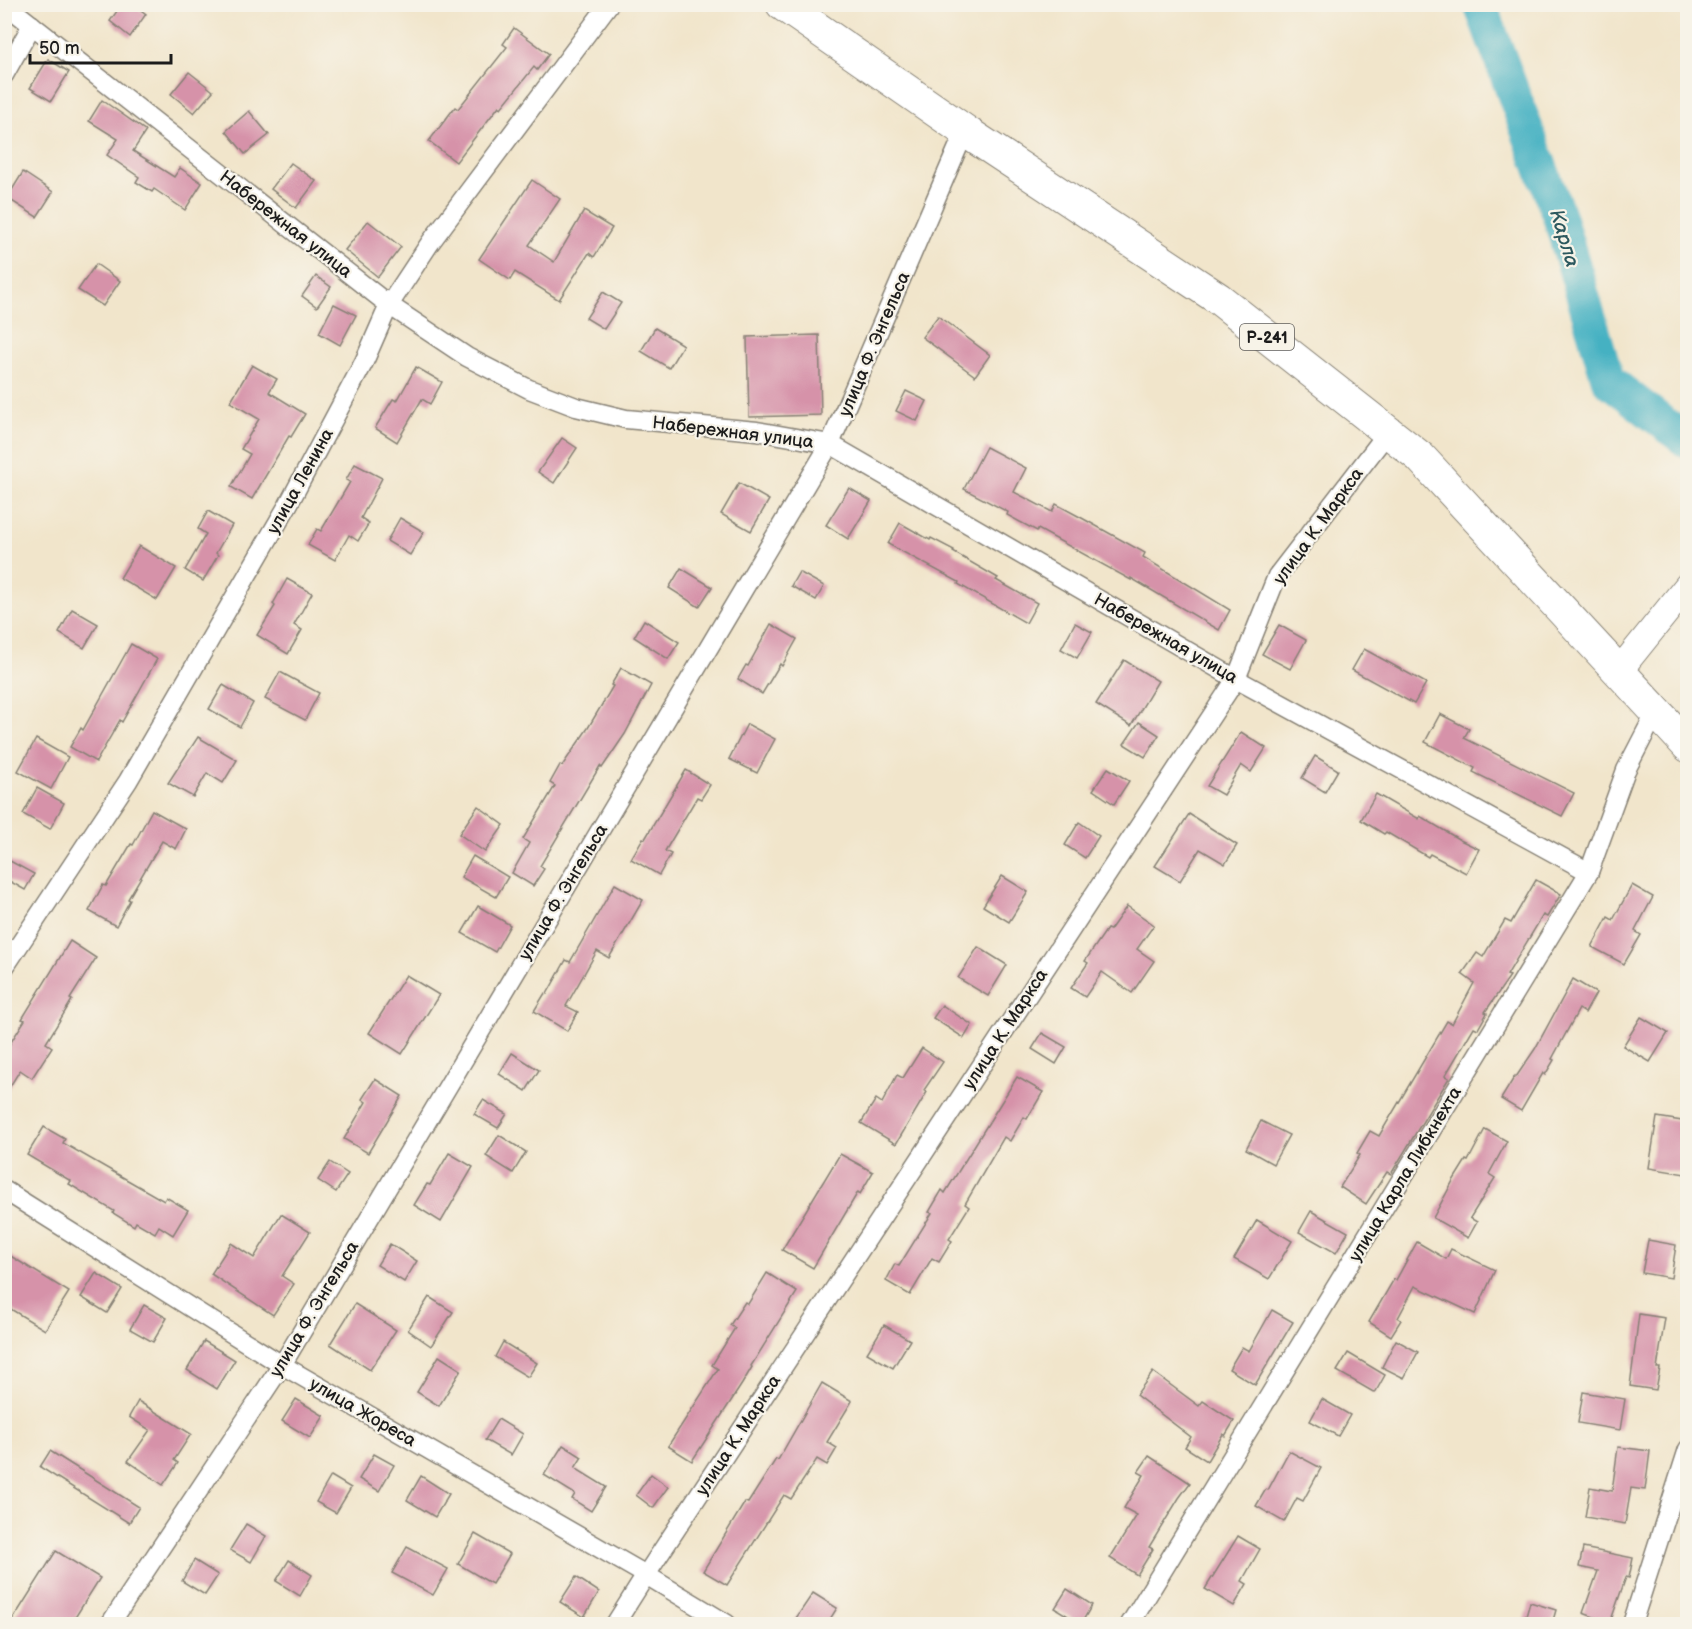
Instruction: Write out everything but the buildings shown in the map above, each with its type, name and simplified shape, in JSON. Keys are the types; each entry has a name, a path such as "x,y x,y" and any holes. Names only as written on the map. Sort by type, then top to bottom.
{"highway":[{"name":"Р-241","path":"782,4 965,131 1219,299 1420,457 1688,746"}],"street":[{"name":"Набережная улица","path":"5,4 389,305 467,357 529,389 576,407 626,419 757,431 830,444 1236,679 1589,872"},
{"name":"улица Ленина","path":"4,968 146,751 288,505 364,362 389,305 430,243 609,4"},
{"path":"4,75 32,25"},
{"name":"улица Ф. Энгельса","path":"111,1624 282,1365 830,444 965,131"},
{"name":"улица К. Маркса","path":"615,1624 1236,679 1277,576 1388,432"},
{"path":"1618,672 1687,585"},
{"name":"улица Карла Либкнехта","path":"1130,1624 1589,872 1626,770 1656,712"},
{"name":"улица Жореса","path":"4,1190 282,1365 727,1624"},
{"path":"1632,1624 1688,1449"}],"waterway":[{"name":"Карла","path":"1480,4 1559,216 1608,380 1688,442"}]}
